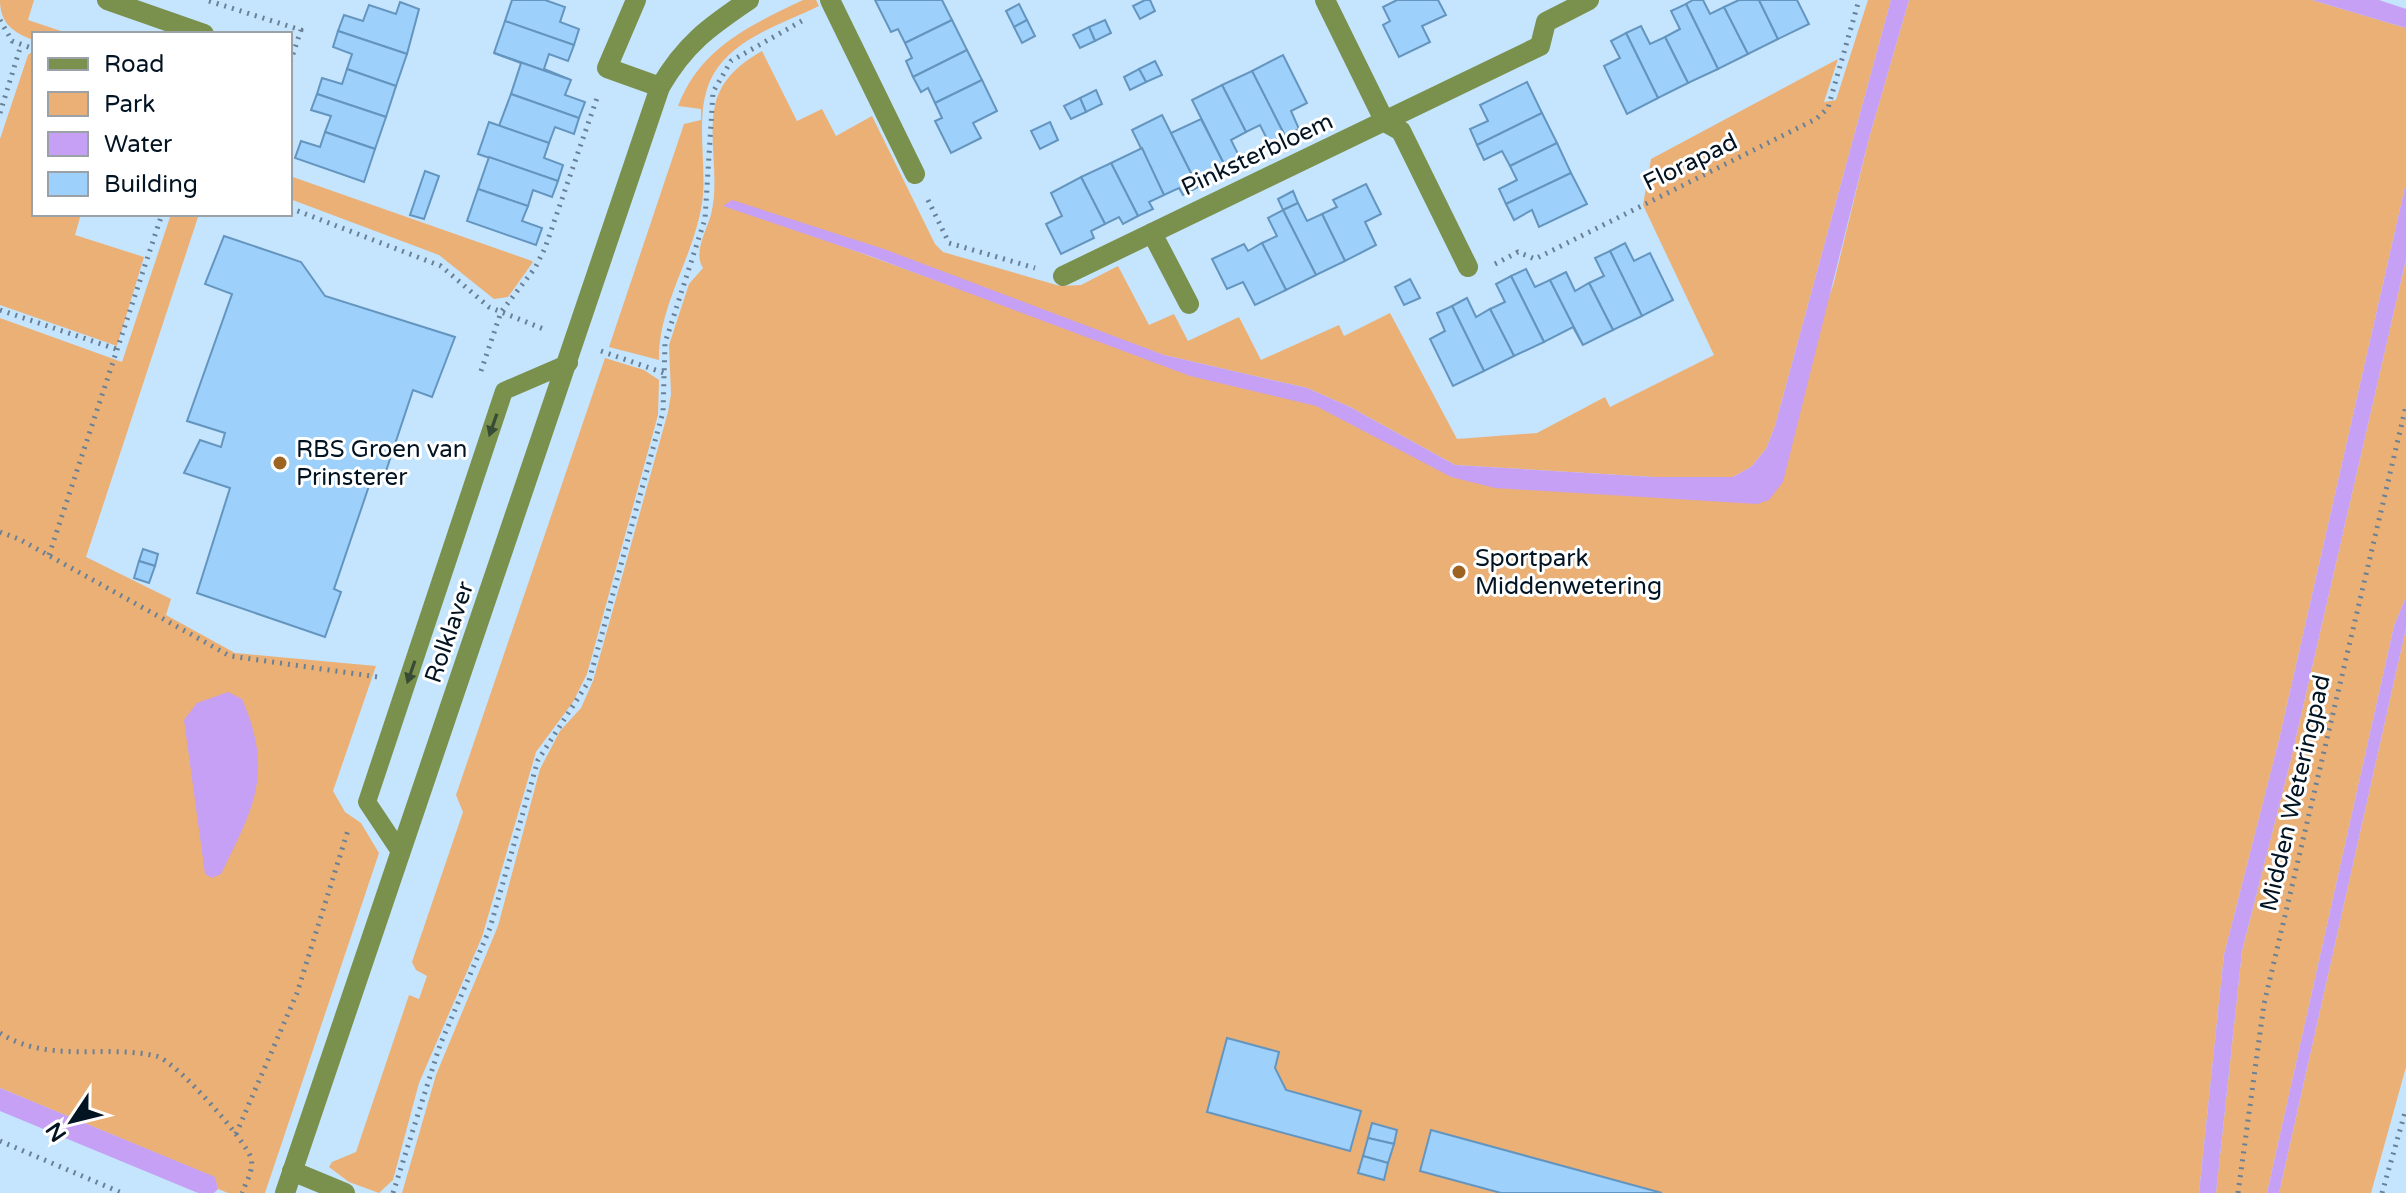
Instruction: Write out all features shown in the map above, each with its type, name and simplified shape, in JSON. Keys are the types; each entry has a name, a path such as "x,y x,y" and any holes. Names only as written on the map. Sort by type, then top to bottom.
{"street":[{"path":"107,0 198,32"},
{"path":"636,0 607,68 660,87"},
{"name":"Rolklaver","path":"285,1193 569,363 660,87 676,60 700,33 749,0"},
{"path":"1325,0 1385,122 1401,131 1468,267"},
{"name":"Pinksterbloem","path":"1063,276 1540,46 1546,22 1589,0"},
{"path":"831,2 915,174"},
{"path":"1152,233 1189,304"},
{"path":"292,1171 345,1193"}],"lane":[{"path":"401,853 367,802 504,391 569,363"}],"path":[{"path":"207,0 301,30 292,57"},
{"name":"Florapad","path":"1468,267 1471,275 1518,252 1535,259 1816,119 1828,108 1859,0"},
{"path":"393,1193 436,1057 486,940 538,760 589,681 663,412 665,343 705,219 709,189 710,109 720,76 731,61 747,48 831,2"},
{"path":"0,20 12,41 32,48"},
{"path":"0,113 21,45"},
{"path":"545,248 607,68"},
{"path":"915,174 949,243 1063,276"},
{"path":"292,209 441,266 489,307 664,373"},
{"path":"49,555 161,216"},
{"path":"0,310 119,350"},
{"name":"Midden Weteringpad","path":"2238,1193 2264,1004 2406,406"},
{"path":"0,532 49,555 230,656 379,677"},
{"path":"0,1033 26,1047 46,1051 144,1054 169,1062 236,1134 250,1156 253,1168 242,1193"},
{"path":"2382,1193 2406,1109"},
{"path":"0,1141 122,1193"}],"green space":[{"path":"0,0 34,0 28,20 64,32 32,32 32,39 9,26"},
{"path":"803,0 816,0 819,6 775,26 733,51 722,62 707,88 702,118 704,180 700,216 665,318 659,360 609,347 684,124 701,120 701,109 678,106 688,86 713,53 729,41"},
{"name":"Sportpark Middenwetering","path":"1868,0 1891,0 1775,426 1766,449 1751,467 1733,477 1653,477 1455,465 1350,407 1307,388 1164,355 732,206 1127,350 1304,397 1460,474 1766,490 1834,282 1869,138 1909,0 2312,0 2406,28 2406,183 2279,740 2224,955 2199,1193 402,1193 436,1075 498,926 540,769 560,731 581,708 593,681 668,412 671,394 669,345 689,284 703,268 700,247 714,197 715,105 722,87 739,67 762,51 797,121 822,109 836,136 872,116 935,244 943,252 1060,286 1081,285 1118,266 1149,325 1174,314 1188,341 1239,317 1261,360 1339,325 1344,336 1390,313 1457,439 1537,433 1605,397 1610,407 1714,355 1643,205 1651,159 1838,59 1824,102 1836,100"},
{"path":"32,52 32,216 80,216 75,235 144,257 117,346 0,305 0,139 28,55"},
{"path":"292,177 533,262 508,297 494,299 439,255 292,200"},
{"path":"170,216 198,216 86,557 171,599 166,615 235,653 376,666 333,791 345,812 361,823 379,853 265,1193 228,1193 218,1189 214,1177 0,1088 0,318 122,362"},
{"path":"2406,259 2406,597 2394,626 2267,1193 2216,1193 2242,951 2290,763"},
{"path":"605,358 644,370 659,380 658,415 587,674 573,702 536,752 482,937 419,1083 393,1180 379,1193 349,1182 329,1167 332,1162 356,1152 409,995 419,999 427,976 416,970 412,962 463,812 456,795"},
{"path":"2406,628 2406,1067 2371,1193 2279,1193"}],"water":[{"path":"1891,0 1909,0 1869,138 1783,482 1769,500 1757,504 1495,488 1451,477 1316,406 1190,376 870,256 723,206 732,200 884,249 1164,355 1307,388 1350,407 1455,465 1653,477 1733,477 1751,467 1766,449 1775,426"},
{"path":"2312,0 2379,0 2406,9 2406,28"},
{"path":"2406,183 2406,259 2290,763 2242,951 2216,1193 2199,1193 2224,955 2279,740"},
{"path":"2406,597 2406,628 2279,1193 2267,1193 2394,626"},
{"path":"228,692 242,699 252,725 258,769 251,809 243,829 221,874 212,878 205,874 184,720 197,703"},
{"path":"0,1088 215,1177 218,1189 214,1193 198,1193 0,1111"}],"building":[{"path":"512,0 545,0 565,7 560,22 579,29 574,45 505,21"},
{"path":"875,0 942,0 952,20 905,43 898,29 891,32"},
{"path":"1150,0 1155,11 1140,19 1133,6"},
{"path":"1397,0 1438,0 1446,15 1422,26 1430,42 1399,57 1383,25 1390,21 1383,7"},
{"path":"1703,0 1710,14 1724,7 1748,54 1718,69 1686,4"},
{"path":"1739,0 1759,0 1778,39 1748,54 1724,7"},
{"path":"1759,0 1797,0 1809,24 1778,39"},
{"path":"400,2 419,9 407,54 338,31 344,15 363,21 369,5 396,14"},
{"path":"1019,4 1027,20 1014,27 1006,11"},
{"path":"1686,4 1718,69 1688,83 1665,37 1680,29 1671,11"},
{"path":"952,20 967,50 913,77 906,61 912,58 905,43"},
{"path":"1027,20 1035,36 1022,43 1014,27"},
{"path":"1105,20 1111,33 1095,41 1089,27"},
{"path":"505,21 574,45 568,61 549,54 544,69 571,80 494,53"},
{"path":"1641,26 1650,44 1665,37 1688,83 1658,98 1626,33"},
{"path":"1089,27 1095,41 1080,48 1073,35"},
{"path":"338,31 407,54 396,86 347,69 352,54 333,47"},
{"path":"1626,33 1658,98 1627,114 1604,66 1620,58 1611,41"},
{"path":"967,50 982,80 935,103 928,88 921,92 913,77"},
{"path":"494,53 571,80 565,95 585,102 579,118 511,94 521,63"},
{"path":"1283,55 1307,103 1291,111 1299,129 1285,136 1252,71"},
{"path":"1155,61 1162,75 1146,82 1139,69"},
{"path":"347,69 396,86 386,117 317,94 322,78 342,84"},
{"path":"1139,69 1146,82 1130,90 1124,77"},
{"path":"1252,71 1285,136 1269,143 1260,125 1246,132 1222,85"},
{"path":"982,80 997,111 973,123 981,138 951,153 935,121 942,118 935,103"},
{"path":"1527,82 1542,113 1477,145 1470,129 1488,121 1480,105"},
{"path":"1222,85 1246,132 1231,140 1240,158 1225,166 1192,100"},
{"path":"1096,90 1102,104 1086,112 1080,98"},
{"path":"317,94 386,117 375,149 325,132 331,116 311,110"},
{"path":"511,94 579,118 574,134 555,127 549,143 499,126"},
{"path":"1080,98 1086,112 1071,119 1064,106"},
{"path":"1542,113 1557,143 1510,166 1502,151 1484,160 1477,145"},
{"path":"1162,115 1198,187 1183,195 1179,188 1164,195 1132,130"},
{"path":"1201,119 1225,166 1210,173 1213,179 1198,187 1171,133"},
{"path":"489,122 549,143 544,158 563,165 558,181 478,154"},
{"path":"1050,122 1058,140 1040,149 1031,131"},
{"path":"325,132 375,149 364,182 295,158 301,141 320,147"},
{"path":"1557,143 1571,173 1506,204 1499,189 1517,180 1510,166"},
{"path":"1142,148 1164,195 1149,202 1153,209 1138,216 1111,163"},
{"path":"489,157 558,181 552,197 533,190 528,206 478,189"},
{"path":"1111,163 1138,216 1123,224 1119,217 1105,224 1081,177"},
{"path":"425,171 439,176 424,219 410,215"},
{"path":"1571,173 1587,204 1539,227 1532,210 1514,220 1506,204"},
{"path":"1081,177 1105,224 1091,231 1094,238 1061,254 1046,224 1062,216 1051,193"},
{"path":"1366,184 1381,214 1365,222 1376,245 1345,261 1322,214 1337,207 1333,200"},
{"path":"478,189 528,206 522,221 542,228 536,245 467,221"},
{"path":"1293,191 1298,203 1283,210 1278,199"},
{"path":"1298,203 1307,221 1322,214 1345,261 1316,275 1283,210"},
{"path":"1283,210 1316,275 1286,290 1262,243 1277,236 1268,218"},
{"path":"224,236 301,262 325,296 455,337 432,397 413,390 382,483 371,480 334,589 341,592 325,637 197,593 230,488 184,473 200,440 221,447 225,433 187,421 232,294 205,284"},
{"path":"1262,243 1286,290 1255,305 1243,282 1227,289 1212,259 1244,244 1248,251"},
{"path":"1625,243 1634,261 1650,253 1673,300 1642,316 1610,251"},
{"path":"1610,251 1642,316 1613,330 1589,283 1604,276 1595,258"},
{"path":"1526,269 1535,287 1550,280 1583,345 1573,327 1544,342 1511,276"},
{"path":"1566,272 1575,291 1589,283 1613,330 1583,345 1550,280"},
{"path":"1511,276 1544,342 1514,356 1490,309 1505,302 1496,284"},
{"path":"1410,279 1420,298 1404,305 1395,287"},
{"path":"1467,298 1476,317 1490,309 1514,356 1484,371 1452,306"},
{"path":"1452,306 1484,371 1453,386 1430,339 1445,331 1437,313"},
{"path":"143,549 158,554 155,566 139,561"},
{"path":"139,561 155,566 149,583 134,578"},
{"path":"1227,1038 1279,1052 1275,1068 1286,1090 1361,1111 1350,1151 1207,1112"},
{"path":"1372,1123 1397,1130 1394,1144 1368,1138"},
{"path":"1431,1130 1662,1193 1501,1193 1420,1171"},
{"path":"1368,1138 1394,1144 1388,1163 1363,1156"},
{"path":"1363,1156 1388,1163 1384,1180 1358,1173"}],"place":[{"name":"RBS Groen van Prinsterer","path":"280,463"},
{"name":"Sportpark Middenwetering","path":"1459,572"}]}
